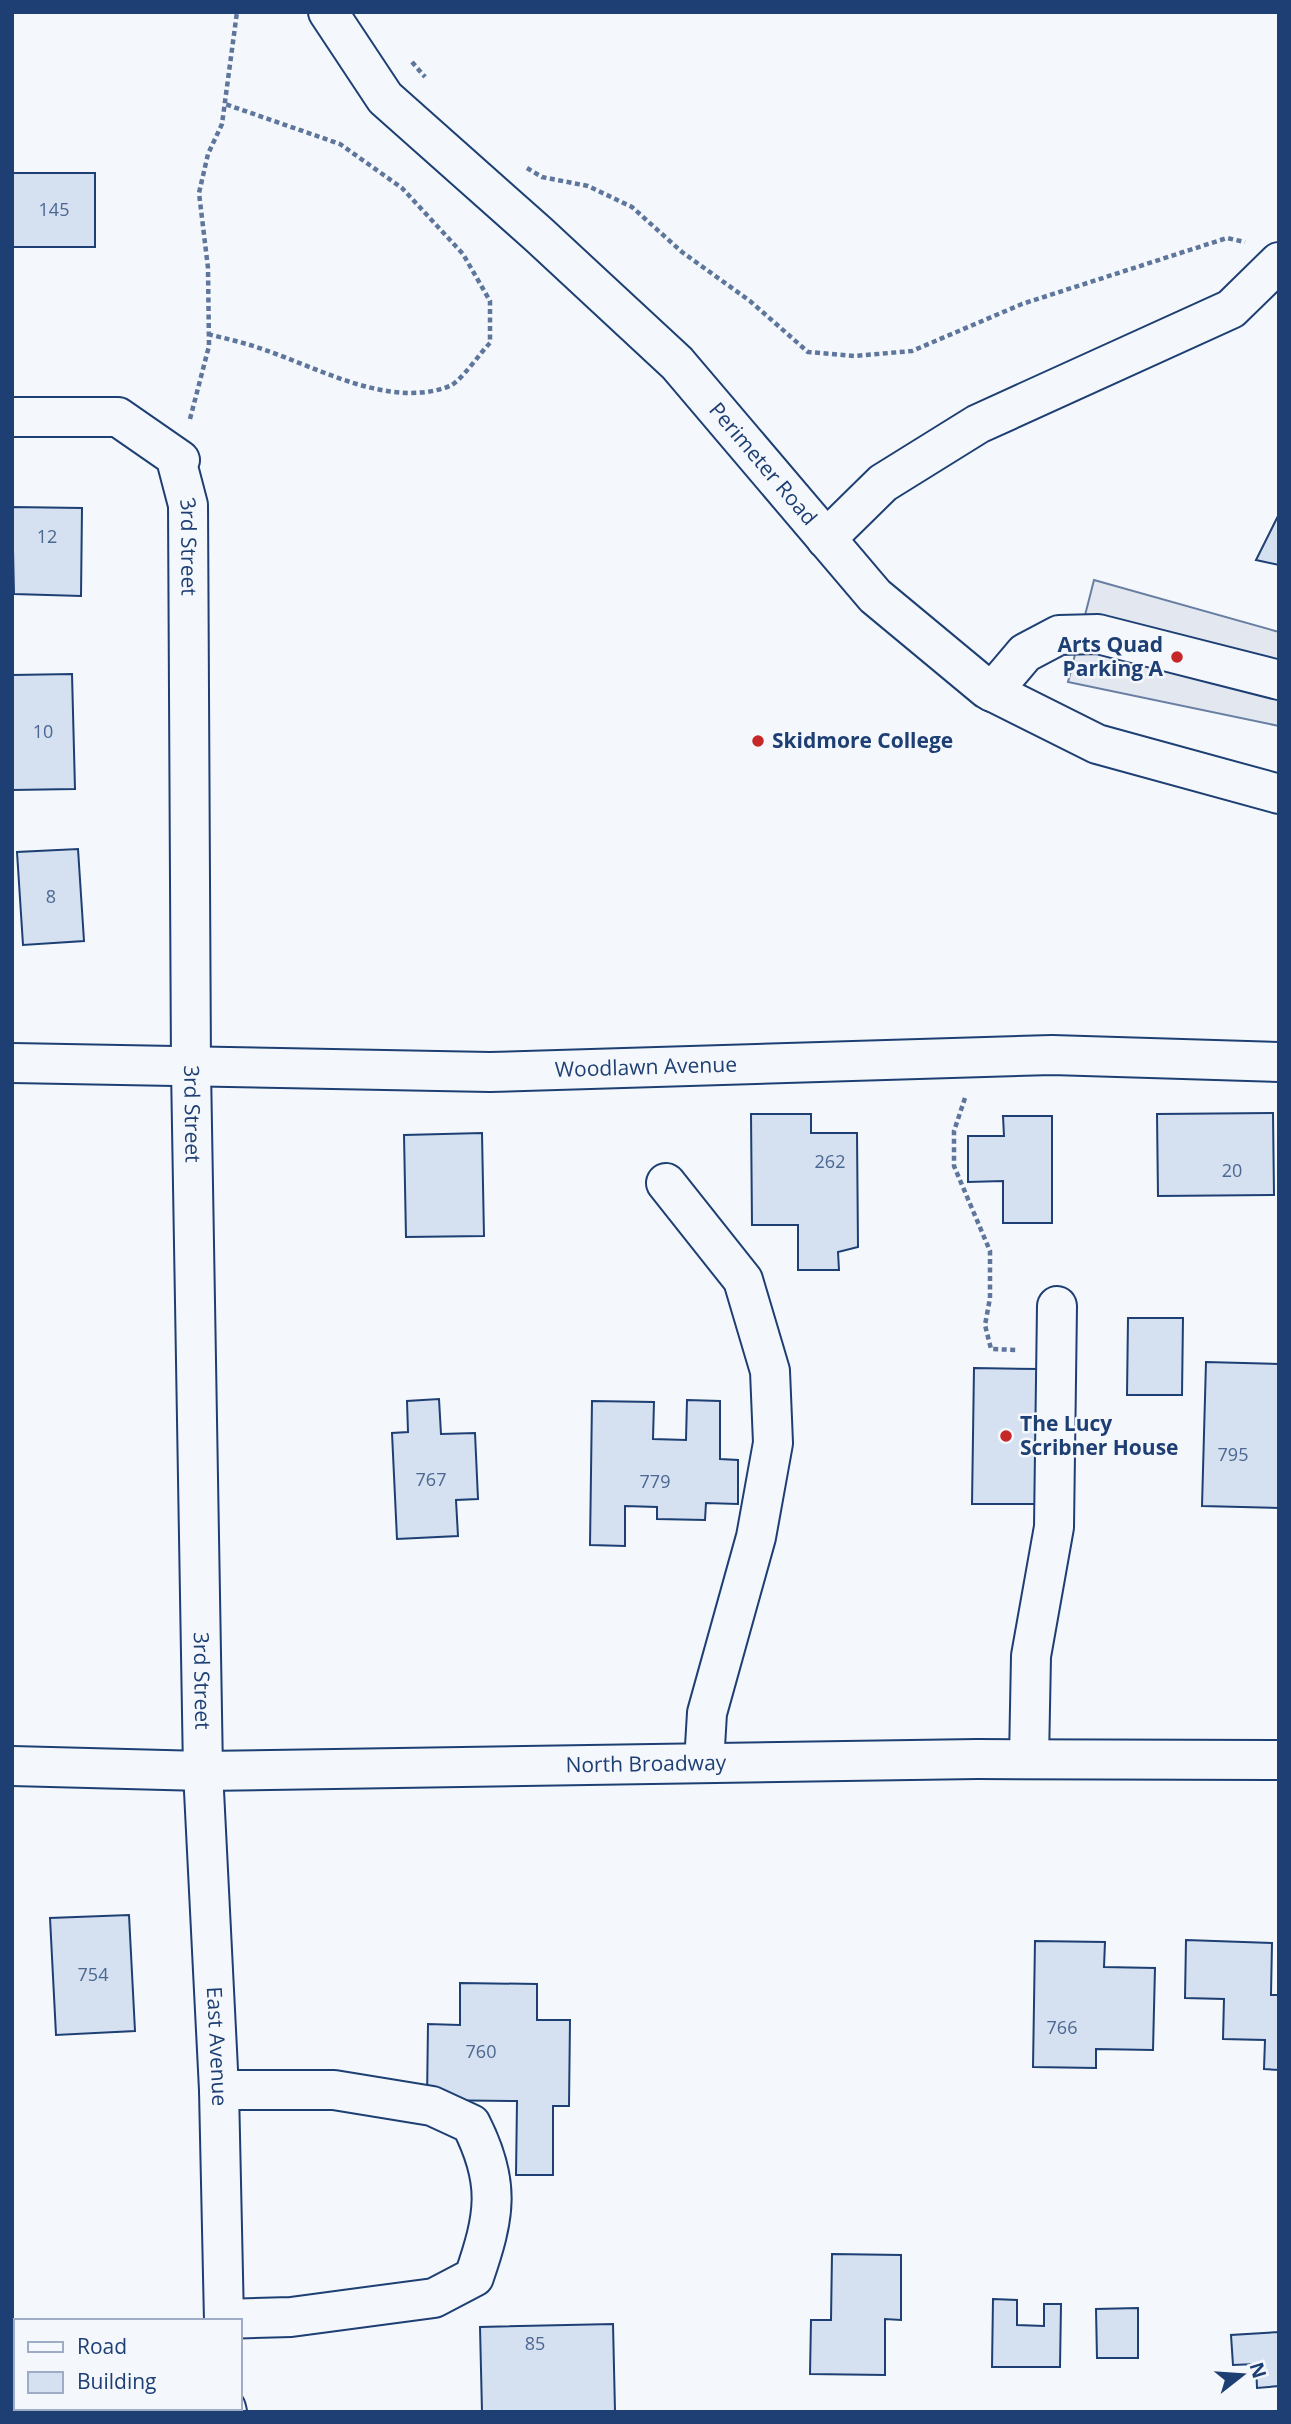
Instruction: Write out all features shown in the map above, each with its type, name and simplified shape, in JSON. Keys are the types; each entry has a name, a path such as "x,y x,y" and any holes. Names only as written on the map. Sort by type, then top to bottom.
{"street":[{"name":"Perimeter Road","path":"328,12 385,98 538,234 677,363 875,596 992,692 1097,744 1279,794"},
{"path":"826,538 883,483 978,424 1231,309 1278,262"},
{"path":"12,417 118,417 180,460"},
{"name":"3rd Street","path":"180,460 177,463 188,505 191,1068 203,1771"},
{"path":"992,692 1025,653 1059,635 1098,634 1279,680"},
{"name":"Woodlawn Avenue","path":"12,1063 490,1072 1052,1055 1279,1062"},
{"path":"666,1183 743,1280 769,1371 772,1443 757,1537 707,1713 704,1763"},
{"path":"1029,1759 1031,1656 1054,1527 1057,1306"},
{"name":"North Broadway","path":"12,1766 203,1771 1029,1759 1279,1760"},
{"name":"East Avenue","path":"203,1771 219,2090 224,2319"},
{"path":"219,2090 334,2090 432,2106 471,2124 489,2166 493,2201 488,2238 474,2277 434,2298 291,2317 242,2319"}],"path":[{"path":"180,460 209,346 208,268 199,193 208,154 222,124 237,12"},
{"path":"406,55 432,85"},
{"path":"208,334 263,349 376,389 402,392 426,392 453,385 490,343 490,301 463,254 402,188 340,144 225,104"},
{"path":"518,162 542,177 588,186 632,207 682,252 750,301 808,352 856,356 912,351 1022,304 1227,238 1249,243 1278,262"},
{"path":"979,1058 954,1131 954,1166 990,1251 990,1298 985,1325 991,1349 1057,1350"}],"shaded area":[{"name":"Arts Quad Parking A","path":"1094,580 1279,632 1279,726 1068,682"}],"building":[{"path":"12,173 95,173 95,247 12,247"},
{"path":"12,507 82,508 81,596 14,594"},
{"path":"1279,514 1279,565 1256,560"},
{"path":"72,674 75,789 12,790 12,675"},
{"path":"78,849 84,941 23,945 17,852"},
{"path":"1273,1113 1274,1195 1158,1196 1157,1114"},
{"path":"751,1114 811,1114 811,1133 857,1133 858,1247 838,1252 839,1270 798,1270 798,1225 752,1225"},
{"path":"1003,1116 1052,1116 1052,1223 1003,1223 1003,1181 968,1182 968,1136 1004,1136"},
{"path":"482,1133 484,1236 406,1237 404,1135"},
{"path":"1128,1318 1183,1318 1182,1395 1127,1395"},
{"path":"1206,1362 1279,1364 1279,1508 1202,1506"},
{"name":"The Lucy Scribner House","path":"974,1368 1040,1369 1038,1504 972,1504"},
{"path":"439,1399 441,1434 475,1433 478,1499 456,1500 458,1536 397,1539 392,1433 408,1432 407,1401"},
{"path":"687,1400 720,1401 720,1459 738,1460 738,1504 706,1503 705,1520 657,1519 657,1507 625,1506 625,1546 590,1545 592,1401 654,1402 653,1439 686,1440"},
{"path":"129,1915 135,2031 56,2035 50,1918"},
{"path":"1186,1940 1272,1943 1271,1995 1279,1995 1279,2070 1264,2069 1265,2040 1223,2039 1224,1999 1185,1998"},
{"path":"1035,1941 1105,1942 1104,1967 1155,1968 1153,2050 1096,2049 1096,2068 1033,2067"},
{"path":"460,1983 537,1984 537,2020 570,2020 569,2106 553,2106 553,2175 516,2175 517,2101 427,2100 428,2024 460,2025"},
{"path":"832,2254 901,2255 901,2320 885,2319 885,2375 810,2374 811,2320 831,2320"},
{"path":"993,2299 1017,2300 1017,2325 1044,2326 1044,2304 1061,2304 1060,2367 992,2367"},
{"path":"1138,2308 1138,2358 1097,2358 1096,2309"},
{"path":"613,2324 615,2411 482,2412 480,2327"},
{"path":"1279,2332 1279,2386 1257,2388 1256,2364 1233,2365 1231,2335"},
{"path":"12,2348 14,2348 14,2409"}],"place":[{"name":"Arts Quad Parking A","path":"1177,657"},
{"name":"Skidmore College","path":"758,741"},
{"name":"The Lucy Scribner House","path":"1006,1436"}]}
